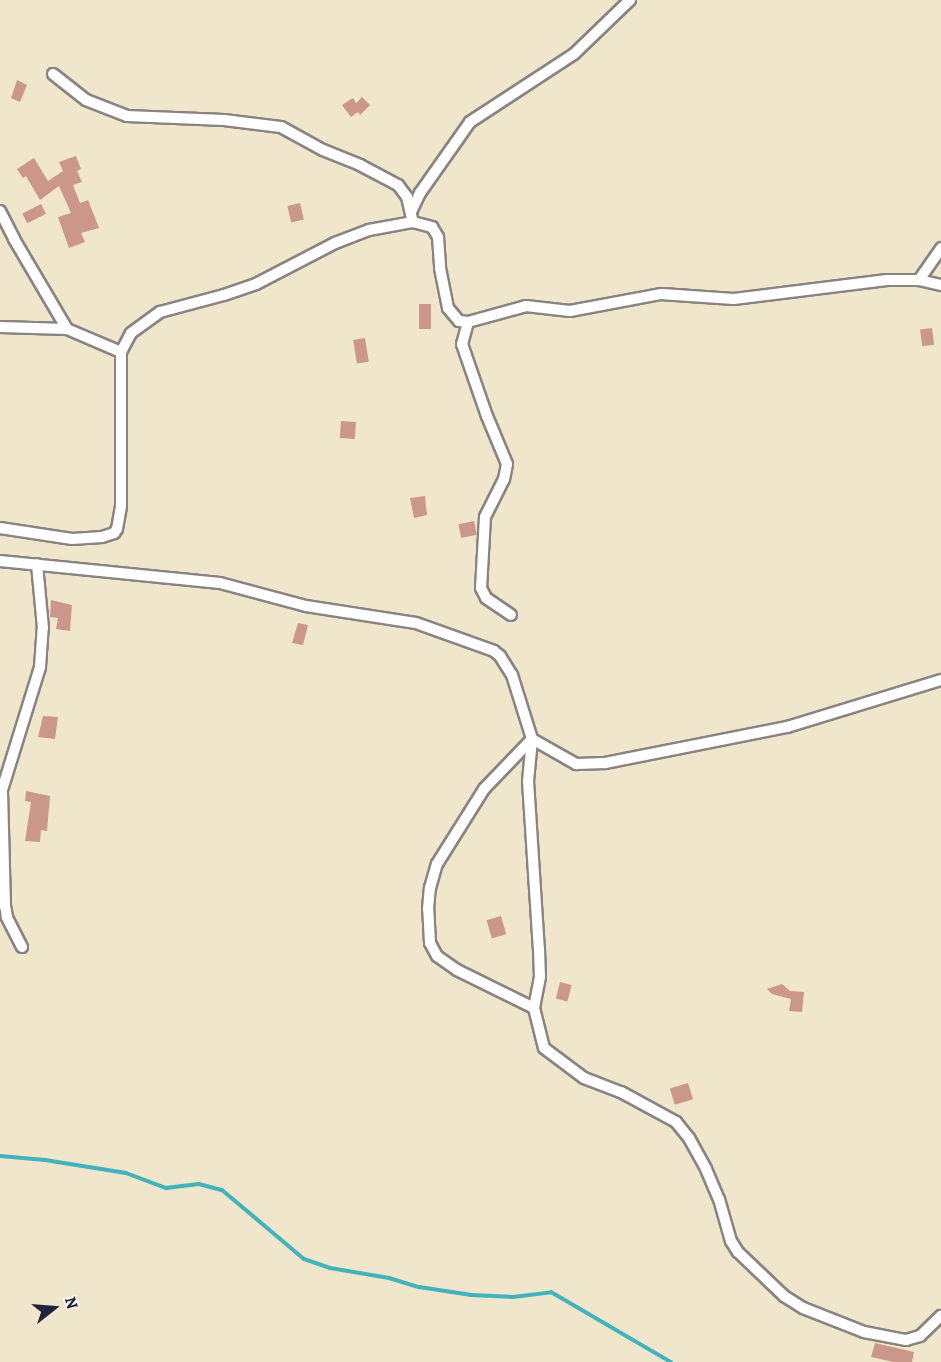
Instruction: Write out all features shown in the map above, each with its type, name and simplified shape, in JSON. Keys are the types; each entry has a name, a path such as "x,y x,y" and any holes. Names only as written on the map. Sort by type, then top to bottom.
{"street":[{"path":"413,216 420,193 470,122 574,54 630,0"},
{"path":"53,74 86,100 126,116 224,120 281,127 323,150 360,165 398,185 413,216 436,231 448,308 456,320 468,322 526,306 570,311 661,294 735,299 876,281 919,280 941,285"},
{"path":"0,211 67,329"},
{"path":"0,528 72,539 109,536 117,529 121,507 121,352 131,333 160,312 224,296 256,284 335,243 413,216"},
{"path":"919,280 941,248"},
{"path":"468,322 462,344 486,417 507,464 504,479 485,517 481,588 486,598 511,615"},
{"path":"0,327 67,329 121,352"},
{"path":"0,561 220,583 306,606 416,623 494,651 512,675 532,738 528,781 532,861 539,915 540,958 534,1008 544,1048 584,1078 632,1097 676,1122 683,1129 719,1199 735,1247 784,1296 803,1308 864,1332 906,1340 920,1336 941,1316"},
{"path":"22,946 5,911 2,790 40,667 43,628 37,564"},
{"path":"532,738 576,764 605,763 787,728 941,680"},
{"path":"532,738 484,789 437,864 430,888 428,909 430,943 436,956 457,970 534,1008"}],"building":[{"path":"17,80 27,85 20,102 11,98"},
{"path":"362,97 370,105 360,115 358,112 351,117 342,105 353,98 356,103"},
{"path":"76,156 81,169 77,171 82,182 73,185 80,203 88,200 99,228 81,233 85,242 69,248 58,217 71,213 59,186 40,200 26,176 23,178 17,169 34,158 48,181 63,171 59,162"},
{"path":"300,203 304,220 291,222 287,206"},
{"path":"41,204 46,214 27,223 22,214"},
{"path":"419,304 431,304 431,329 419,329"},
{"path":"932,328 934,345 922,346 920,329"},
{"path":"365,338 369,362 357,364 353,340"},
{"path":"341,421 356,422 355,439 340,438"},
{"path":"425,496 427,515 414,518 410,498"},
{"path":"474,521 477,535 461,538 458,524"},
{"path":"51,600 72,605 70,631 56,629 58,618 50,617"},
{"path":"298,623 308,625 303,645 292,643"},
{"path":"43,716 58,717 55,739 38,737"},
{"path":"26,791 50,796 47,831 41,830 40,842 25,841 31,802 25,801"},
{"path":"501,916 506,934 492,938 487,920"},
{"path":"560,982 572,985 568,1001 556,998"},
{"path":"782,984 790,991 804,992 802,1012 789,1011 791,999 772,994 767,989"},
{"path":"688,1083 693,1099 675,1105 670,1089"},
{"path":"875,1343 914,1352 912,1362 893,1362 871,1357"}],"waterway":[{"path":"0,1156 45,1160 126,1173 166,1188 199,1184 222,1190 304,1259 330,1268 389,1278 419,1287 471,1295 513,1297 551,1292 671,1362"}]}
